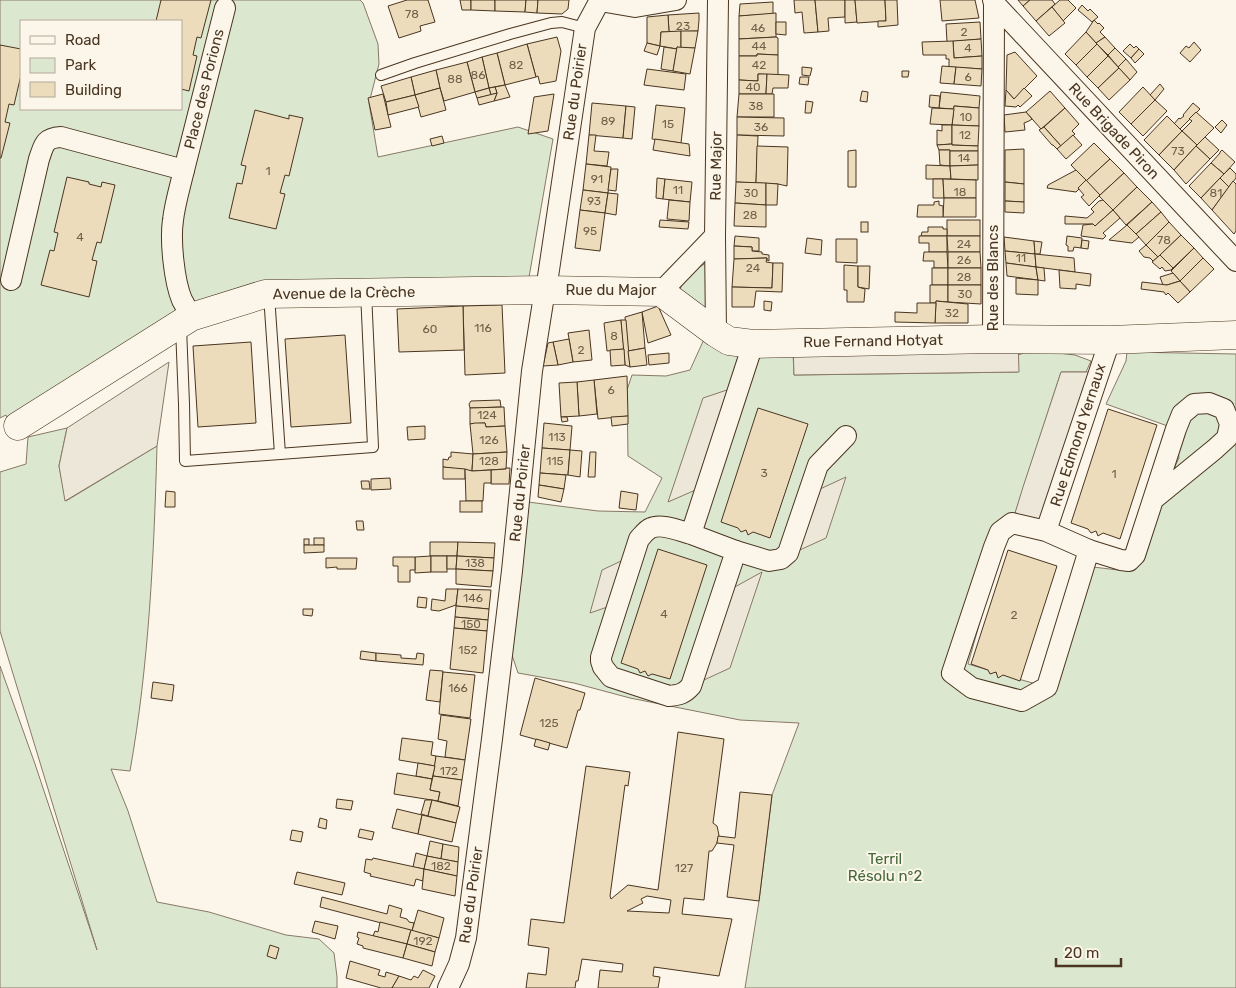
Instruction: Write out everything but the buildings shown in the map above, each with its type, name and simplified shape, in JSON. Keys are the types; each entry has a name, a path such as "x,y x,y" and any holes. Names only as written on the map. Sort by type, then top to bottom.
{"street":[{"path":"600,1 635,7 676,0"},
{"name":"Rue Major","path":"716,333 714,236 718,0"},
{"name":"Rue du Poirier","path":"448,988 459,964 466,938 492,739 532,372 541,311 546,290 585,28 600,1"},
{"name":"Rue Brigade Piron","path":"994,2 1236,261"},
{"name":"Rue des Blancs","path":"994,2 993,339 1110,340 1236,335"},
{"name":"Place des Porions","path":"186,320 173,256 173,218 225,8"},
{"name":"Place des Porions","path":"11,280 39,159 47,141 52,137 74,140 184,170"},
{"name":"Rue du Major","path":"546,290 661,292 714,236"},
{"name":"Avenue de la Crèche","path":"10,430 186,320 265,294 546,290"},
{"name":"Rue Fernand Hotyat","path":"661,292 729,341 753,344 993,339"},
{"name":"Rue Edmond Yernaux","path":"1046,531 1110,340"},
{"path":"691,534 753,344"},
{"path":"1089,550 1047,687 1022,702 972,688 952,673 1000,532 1012,523 1046,531 1089,550 1129,561 1135,555 1182,414 1194,404 1209,402 1224,409 1230,424 1227,438 1155,498"},
{"path":"736,551 692,686 678,696 669,696 611,677 603,667 601,657 639,539 646,531 652,527 660,526 691,534 769,561 781,559 788,553 818,465 846,436"}],"lane":[{"path":"381,76 416,63 551,23 562,22 585,28"},
{"path":"186,320 185,462 373,447 366,292"},
{"path":"269,294 280,454"}],"green space":[{"path":"0,0 360,0 363,3 378,44 379,64 369,103 378,157 518,127 553,139 528,283 219,302 8,420 6,415 0,418"},
{"path":"715,257 715,318 678,299 683,278"},
{"name":"Terril Résolu n°2","path":"705,337 793,352 794,375 1018,372 1018,355 1033,350 1075,355 1091,361 1086,372 1061,372 1012,523 1003,540 968,664 1047,687 1093,567 1118,570 1135,555 1179,458 1176,429 1106,404 1126,361 1127,352 1236,354 1236,988 745,988 759,901 772,795 799,723 740,720 630,698 574,683 518,673 509,646 528,502 598,511 645,512 662,478 628,456 627,390 632,375 666,376 690,370"},
{"path":"67,428 59,466 66,501 157,446 150,609 142,690 130,771 111,769 128,811 157,902 209,912 286,935 319,939 334,953 337,988 0,988 0,666 97,950 0,631 0,472 26,464 28,437"}],"shaded area":[{"path":"1018,339 1019,372 794,375 793,343"},
{"path":"169,362 157,446 65,501 59,466 67,428"},
{"path":"1061,372 1096,372 1046,531 1012,523"},
{"path":"739,386 707,485 668,502 703,398"},
{"path":"846,477 826,538 788,553 807,495"},
{"path":"634,555 619,603 590,613 602,570"},
{"path":"762,572 730,668 691,686 722,594"}]}
